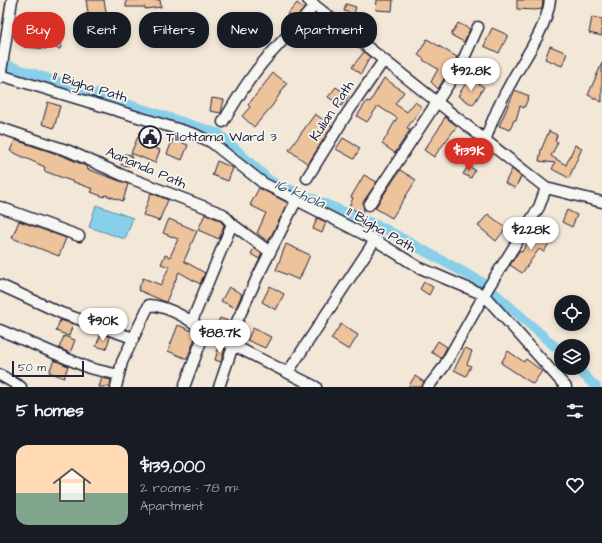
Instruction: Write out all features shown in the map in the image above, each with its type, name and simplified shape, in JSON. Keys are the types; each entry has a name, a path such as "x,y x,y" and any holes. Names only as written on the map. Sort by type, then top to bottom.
{"street":[{"path":"0,74 12,0"},
{"path":"485,141 492,118 513,78 536,41 550,0"},
{"path":"223,122 238,96 274,49 298,27 311,3 546,188 602,202"},
{"path":"369,205 460,67 478,28"},
{"name":"Kulian Path","path":"307,178 352,106 384,60"},
{"name":"11 Bigha Path","path":"0,74 194,134 211,142 263,183 375,240 418,267 486,291 564,386"},
{"name":"Aananda Path","path":"0,128 69,151 122,175 223,214 232,224 270,252"},
{"path":"428,387 443,368 486,291 539,207 546,188"},
{"path":"219,387 230,344 256,280 297,199"},
{"path":"0,207 80,236"},
{"path":"192,321 232,224"},
{"path":"288,372 375,240"},
{"path":"0,285 61,313 133,338"},
{"path":"116,387 122,362 149,305 156,305 192,321 205,331 316,387"},
{"path":"0,330 89,368 119,375"},
{"path":"184,387 205,331"},
{"path":"0,375 22,387"}],"water":[{"path":"96,205 133,218 125,239 89,227"}],"building":[{"path":"86,0 104,0 106,12 88,12"},
{"path":"126,0 160,0 161,7 145,9 145,7 126,7"},
{"path":"377,0 393,0 392,11 376,10"},
{"path":"517,0 543,0 542,9 517,9"},
{"path":"297,3 304,9 301,12 290,12"},
{"path":"346,4 356,7 355,12 344,11"},
{"path":"592,17 602,19 602,36 589,33"},
{"path":"458,23 470,29 464,42 451,35"},
{"path":"492,28 508,35 499,53 484,46"},
{"path":"427,39 457,57 438,89 431,82 438,69 423,60 424,59 418,55"},
{"path":"550,46 567,53 562,66 545,59"},
{"path":"364,52 370,57 361,74 352,67"},
{"path":"602,63 602,102 588,95"},
{"path":"273,73 287,83 272,106 254,127 242,116 250,107 248,105"},
{"path":"384,78 404,92 395,104 407,112 415,102 422,107 407,128 410,130 395,153 382,144 397,118 378,106 367,122 357,116 367,101 370,102"},
{"path":"469,78 484,87 473,105 458,96"},
{"path":"336,87 349,96 341,106 328,97"},
{"path":"515,90 529,96 524,108 520,106 516,120 514,120 510,130 499,126"},
{"path":"212,98 224,100 221,113 210,111"},
{"path":"48,102 60,106 54,128 42,124"},
{"path":"315,114 332,126 308,164 289,150"},
{"path":"445,117 457,126 434,157 424,150"},
{"path":"549,131 557,135 555,141 558,142 551,156 566,165 575,145 582,148 569,178 552,169 555,163 539,161 541,150"},
{"path":"140,132 151,136 147,145 160,150 155,163 131,153"},
{"path":"343,138 360,148 354,159 336,149"},
{"path":"173,139 188,145 182,160 167,154"},
{"path":"15,140 63,156 88,167 87,169 128,184 123,201 105,195 104,197 91,192 93,189 44,171 45,167 10,151"},
{"path":"124,154 132,155 130,166 121,165"},
{"path":"217,161 233,168 228,181 212,175"},
{"path":"468,166 475,170 471,178 463,174"},
{"path":"512,169 521,177 515,188 505,183"},
{"path":"400,170 416,180 392,218 375,208"},
{"path":"364,175 377,182 363,202 364,209 362,214 349,207 353,198 351,197"},
{"path":"259,188 288,203 268,242 257,233 266,213 250,205"},
{"path":"151,193 168,200 159,221 143,215"},
{"path":"567,210 577,215 572,227 562,222"},
{"path":"205,214 219,220 224,225 219,239 198,230"},
{"path":"488,214 506,228 496,241 478,226"},
{"path":"317,218 326,222 322,233 313,229"},
{"path":"169,219 197,231 184,261 205,273 200,284 179,272 166,302 138,290 143,278 161,285 169,267 161,264 165,255 170,257 178,239 163,233"},
{"path":"19,221 66,238 59,256 12,238"},
{"path":"535,229 551,239 544,252 539,249 522,273 510,265 519,251 522,252"},
{"path":"286,244 310,255 299,280 276,270"},
{"path":"254,248 262,254 259,259 251,254"},
{"path":"424,282 433,287 429,295 420,289"},
{"path":"270,286 284,294 276,310 262,302"},
{"path":"229,287 242,294 236,308 221,301"},
{"path":"220,318 228,321 224,331 216,328"},
{"path":"60,320 73,324 69,336 56,331"},
{"path":"341,324 358,335 349,350 331,339"},
{"path":"178,325 197,333 187,359 168,351"},
{"path":"253,328 271,337 265,348 247,340"},
{"path":"101,334 110,337 106,349 96,346"},
{"path":"64,336 75,340 70,353 59,348"},
{"path":"438,341 447,347 441,358 431,352"},
{"path":"219,346 225,349 221,362 215,360"},
{"path":"465,348 472,351 467,364 471,366 466,376 454,370"},
{"path":"508,351 524,362 526,359 542,371 533,384 501,363"},
{"path":"54,360 68,366 64,378 49,372"},
{"path":"415,376 424,382 422,387 408,387"},
{"path":"102,378 111,380 110,387 99,387"}],"waterway":[{"name":"16 khola","path":"0,63 219,134 271,182 383,228 483,283 554,346"},
{"name":"16 khola","path":"584,375 596,387"}],"place":[{"name":"Tilottama Ward 3","path":"150,137"}]}
